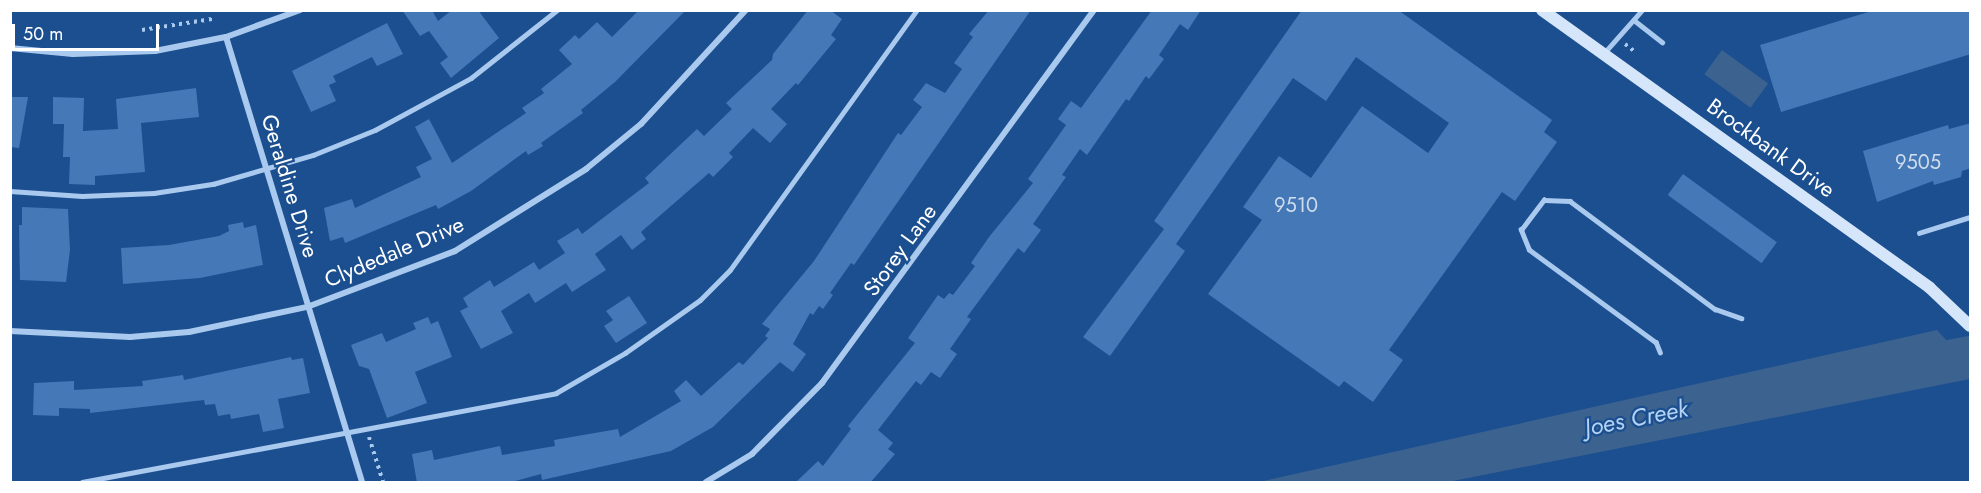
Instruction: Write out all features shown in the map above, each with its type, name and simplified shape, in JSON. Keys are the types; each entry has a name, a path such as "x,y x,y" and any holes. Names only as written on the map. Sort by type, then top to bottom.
{"street":[{"path":"10,48 114,54 226,37 300,10"},
{"name":"Clydedale Drive","path":"10,331 142,336 189,332 307,307 455,250 586,169 641,124 746,10"},
{"name":"Storey Lane","path":"706,483 752,454 822,383 1094,10"},
{"name":"Brockbank Drive","path":"1542,10 1957,311 1971,326"},
{"name":"Geraldine Drive","path":"226,37 362,483"}],"lane":[{"path":"10,191 82,196 154,193 266,170 375,130 423,106 471,78 557,10"},
{"path":"82,483 556,393 625,353 700,300 730,270 917,10"},
{"path":"1604,55 1642,10"},
{"path":"1634,20 1662,42"},
{"path":"1660,353 1656,343 1529,250 1521,230 1544,200 1570,201 1715,309 1741,318"},
{"path":"1919,233 1971,217"}],"path":[{"path":"142,30 212,19"},
{"path":"1625,44 1634,51"},
{"path":"366,430 383,483"}],"water":[{"path":"1722,50 1768,84 1750,108 1704,74"},
{"path":"1937,330 1970,366 1970,379 1448,482 1259,482"}],"building":[{"path":"402,10 432,10 438,21 452,10 478,10 499,38 451,78 440,63 448,57 429,31 420,36"},
{"path":"639,10 686,10 615,82 581,110 583,113 541,143 543,146 528,155 526,151 471,191 438,209 436,205 345,243 343,237 330,241 324,208 352,199 355,208 421,177 416,167 432,159 415,127 429,119 452,163 526,113 522,108 544,93 541,89 572,64 559,50 575,35 579,39 597,22 612,37"},
{"path":"808,10 830,10 842,19 831,35 836,39 798,85 796,83 771,109 787,124 770,143 753,128 729,153 733,157 713,177 709,173 641,232 646,239 632,250 621,235 595,254 606,270 572,292 566,283 535,303 529,293 501,311 513,333 481,349 460,311 468,307 463,298 490,280 494,287 534,262 539,270 565,253 557,241 578,228 582,234 649,183 645,178 697,129 704,136 732,109 726,103 772,60 773,54"},
{"path":"989,10 1031,10 854,265 851,263 830,293 833,295 823,309 819,306 813,315 810,313 793,344 806,354 793,372 780,362 713,427 671,451 542,480 541,474 508,483 417,483 412,454 432,450 434,460 500,446 502,455 555,446 554,440 618,429 620,437 681,401 674,391 686,380 701,396 739,362 743,365 768,338 765,336 770,329 762,324 814,261 898,133 901,135 922,107 913,100 926,83 945,93 962,69 954,63 973,37 969,34"},
{"path":"1152,10 1201,10 1188,30 1180,24 1159,55 1164,59 1149,79 1146,76 1129,101 1126,99 1087,155 1080,149 1062,175 1066,177 1033,224 1041,230 1024,253 1018,248 967,317 971,319 950,349 957,354 940,378 931,372 921,385 916,381 878,430 893,443 888,449 895,454 870,483 795,483 818,461 823,466 851,429 848,426 915,343 908,338 938,295 944,299 949,293 953,295 975,266 971,263 1033,183 1028,179 1066,125 1058,119 1071,101 1081,108"},
{"path":"1302,10 1398,10 1552,120 1544,132 1557,142 1515,201 1502,192 1389,350 1403,360 1373,402 1344,381 1339,387 1208,294 1262,220 1243,207 1279,156 1311,178 1362,106 1428,153 1449,123 1356,57 1326,101 1293,78 1176,244 1185,251 1110,356 1083,337 1164,229 1154,221"},
{"path":"1875,10 1971,10 1971,54 1781,112 1760,45"},
{"path":"387,23 403,54 377,66 372,57 333,76 336,82 329,85 336,101 311,112 292,71"},
{"path":"196,88 199,117 141,123 145,172 95,176 95,185 69,184 70,157 63,157 64,124 53,124 53,97 84,98 83,131 118,129 116,99"},
{"path":"10,97 28,97 19,148 10,147"},
{"path":"1971,123 1971,168 1962,171 1961,177 1934,185 1933,181 1877,202 1863,151 1948,125 1949,129"},
{"path":"1683,174 1777,242 1762,263 1668,195"},
{"path":"22,207 68,209 70,250 66,282 20,280 19,225 22,225"},
{"path":"243,222 244,228 256,225 263,265 200,278 123,284 121,248 169,245 219,236 229,231 228,225"},
{"path":"629,296 647,323 616,343 604,326 613,320 606,311"},
{"path":"428,317 431,324 438,321 452,357 415,372 427,403 387,418 369,369 359,366 351,345 382,333 386,342 416,329 413,323"},
{"path":"291,357 292,360 303,358 310,393 278,399 284,428 263,432 259,414 231,419 230,414 218,416 215,404 205,405 204,400 90,413 90,409 59,408 59,416 33,415 34,383 74,381 74,390 143,386 142,381 183,375 184,380"}],"waterway":[{"name":"Joes Creek","path":"1912,365 1970,354"}]}
